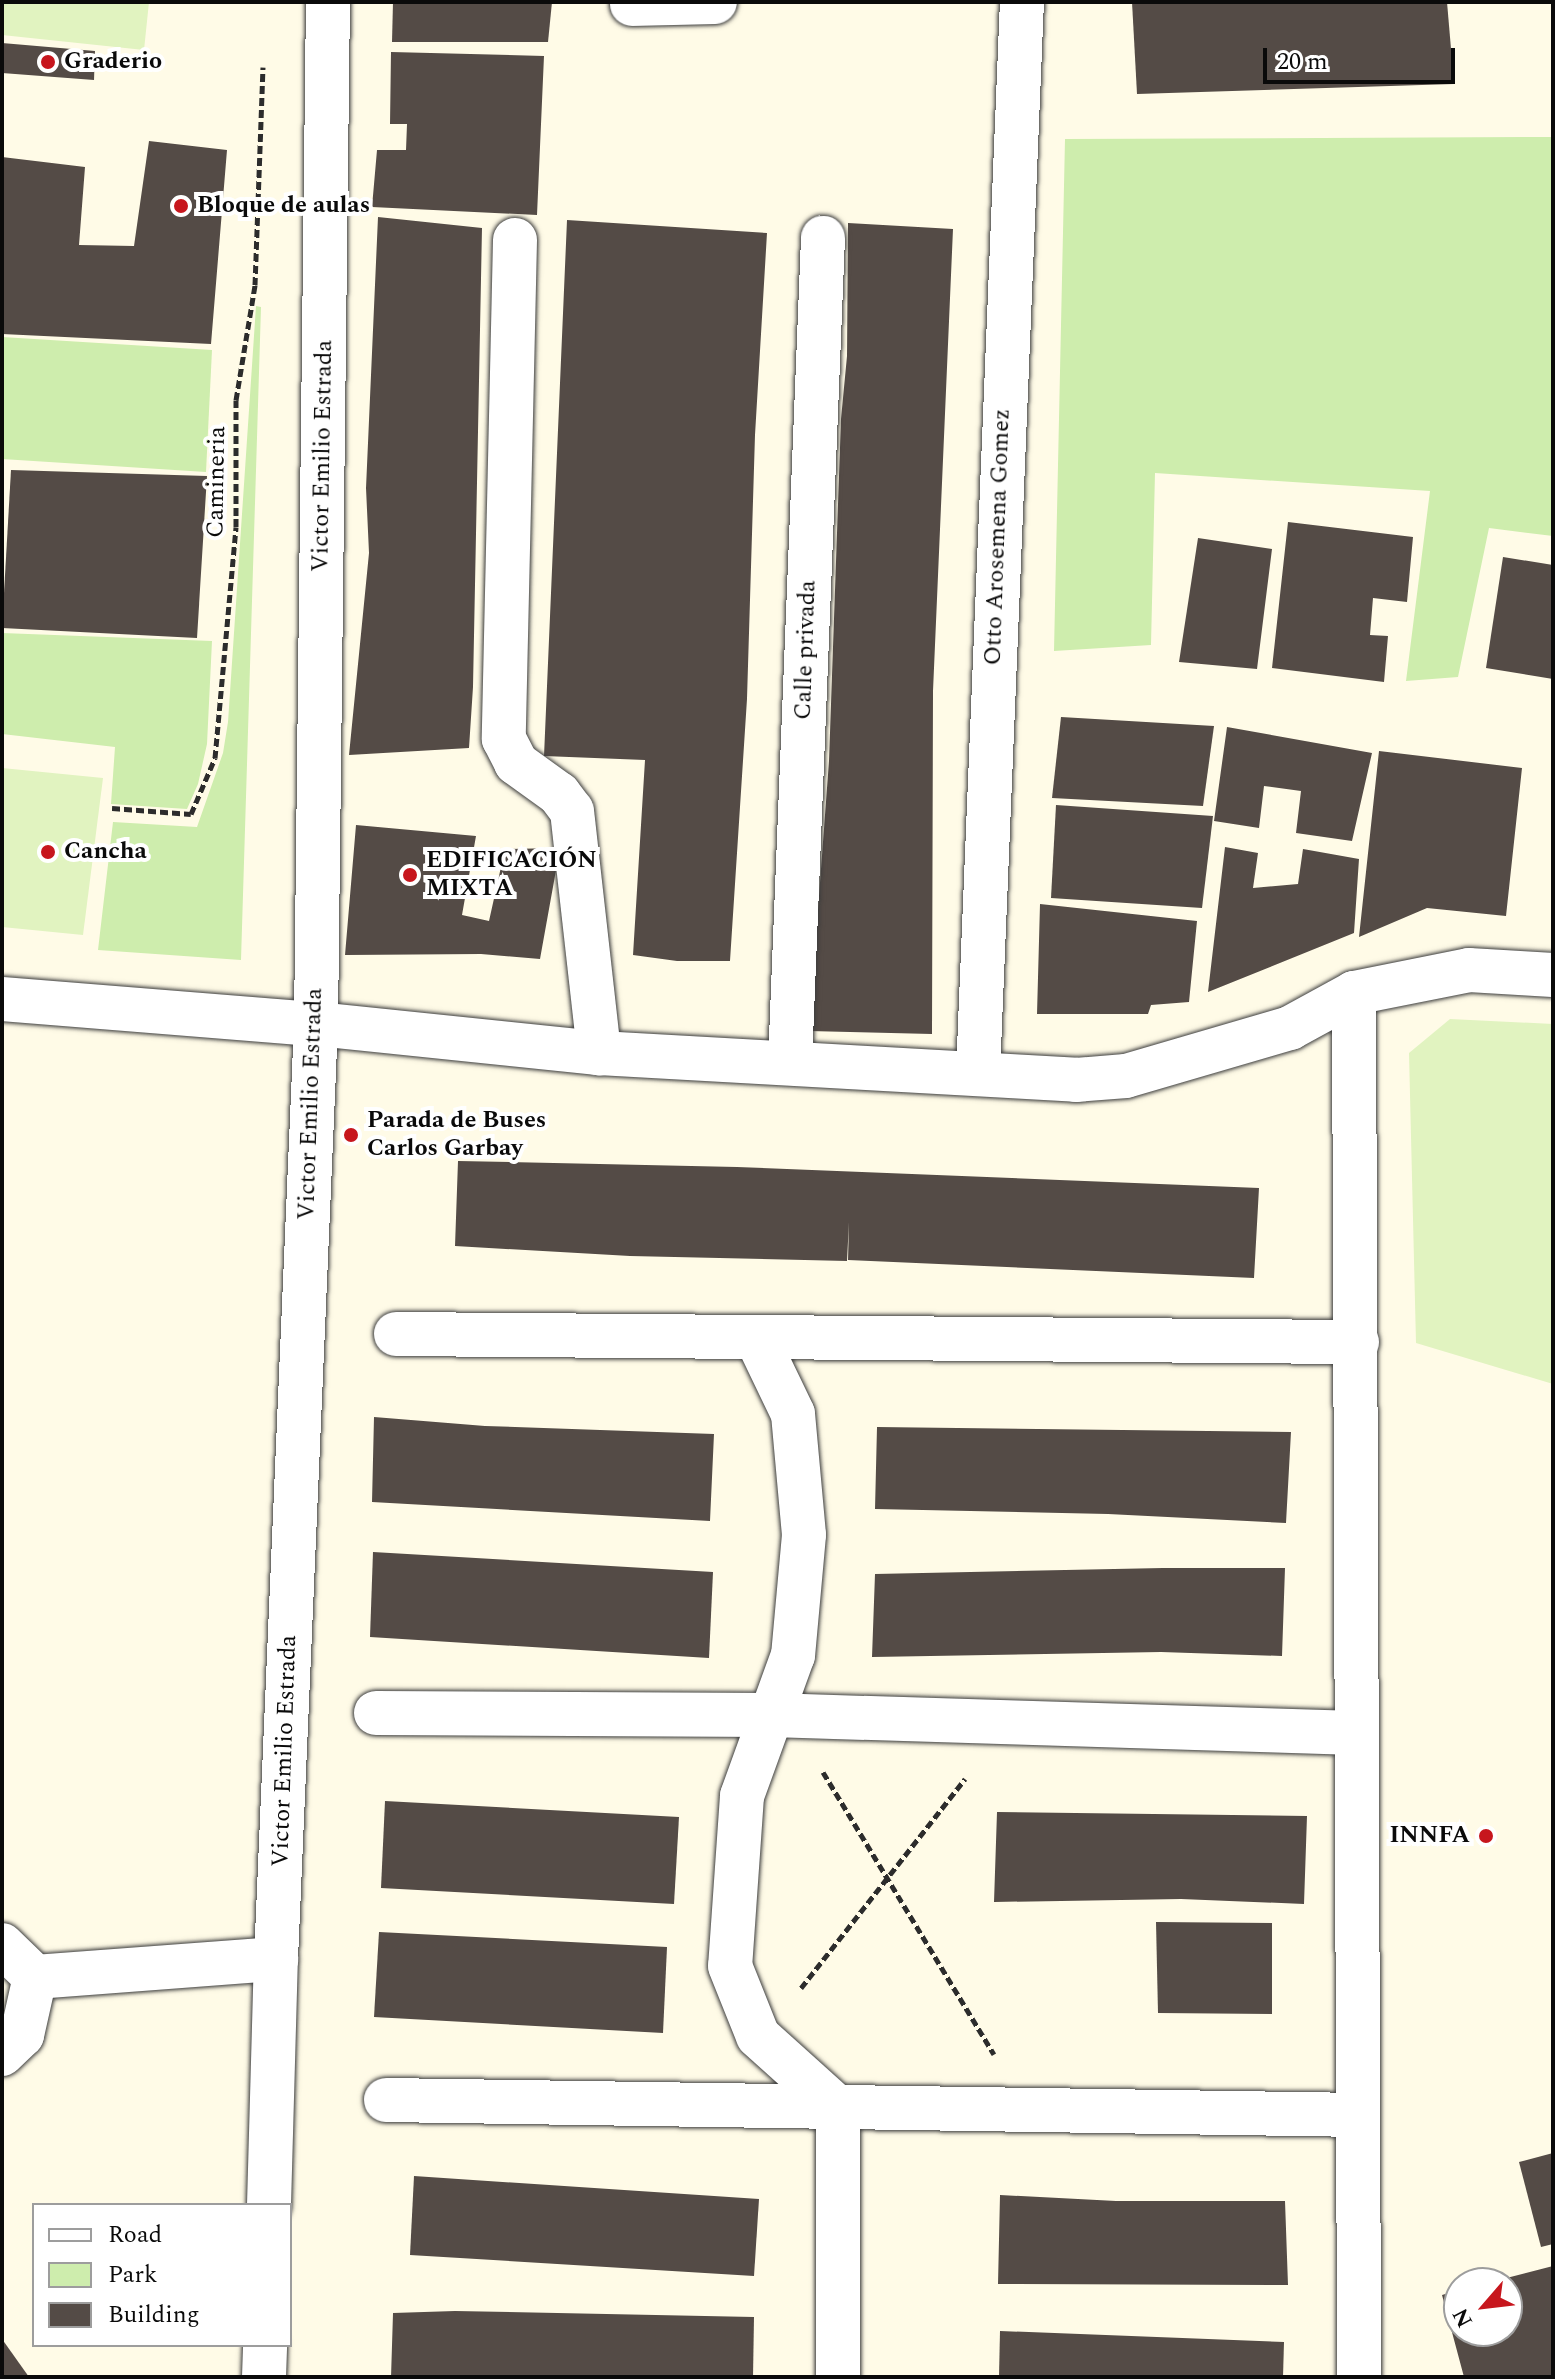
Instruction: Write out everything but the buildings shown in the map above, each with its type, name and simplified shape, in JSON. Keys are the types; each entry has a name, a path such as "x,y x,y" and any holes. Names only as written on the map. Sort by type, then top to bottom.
{"street":[{"name":"Victor Emilio Estrada","path":"269,2203 276,1959 316,1024 328,2"},
{"path":"632,4 715,2"},
{"name":"Otto Arosemena Gomez","path":"978,1073 1022,2"},
{"name":"Calle privada","path":"790,1063 823,238"},
{"path":"515,240 504,739 516,763 559,794 572,811 599,1053"},
{"path":"2,999 316,1024 599,1053 1076,1080 1126,1076 1290,1028 1354,993 1469,970 1553,975"},
{"path":"1354,993 1359,2377"},
{"path":"396,1334 1357,1342"},
{"path":"756,1337 793,1414 804,1535 793,1655 780,1715 742,1796 730,1966 761,2039 838,2108 838,2377"},
{"path":"376,1713 780,1715 1357,1733"},
{"path":"2,1945 35,1977 276,1959"},
{"path":"2,2054 22,2035 35,1977"},
{"path":"386,2100 1358,2115"},
{"path":"264,2377 265,2347"}],"path":[{"name":"Camineria","path":"112,808 191,814 215,758 236,527 236,400 255,285 263,67"},
{"path":"780,1715 886,1878 1028,2110"},
{"path":"761,2039 1009,1722"}],"green space":[{"path":"2,2 149,2 144,50 2,35"},
{"path":"1553,137 1553,536 1489,528 1458,677 1406,681 1430,491 1155,473 1151,645 1054,651 1065,139"},
{"path":"256,306 261,307 241,960 98,950 113,822 197,827 223,753 228,722"},
{"path":"2,337 212,350 206,472 2,459"},
{"path":"2,633 212,641 207,744 198,784 187,809 111,804 115,747 2,734"},
{"name":"Cancha","path":"2,768 103,778 83,935 2,927"},
{"path":"1450,1019 1553,1024 1553,1384 1416,1343 1409,1053"}],"place":[{"name":"Graderio","path":"48,62"},
{"name":"Bloque de aulas","path":"181,206"},
{"name":"Cancha","path":"48,852"},
{"name":"EDIFICACIÓN MIXTA","path":"410,875"},
{"name":"Parada de Buses Carlos Garbay","path":"351,1135"},
{"name":"INNFA","path":"1486,1836"}]}
